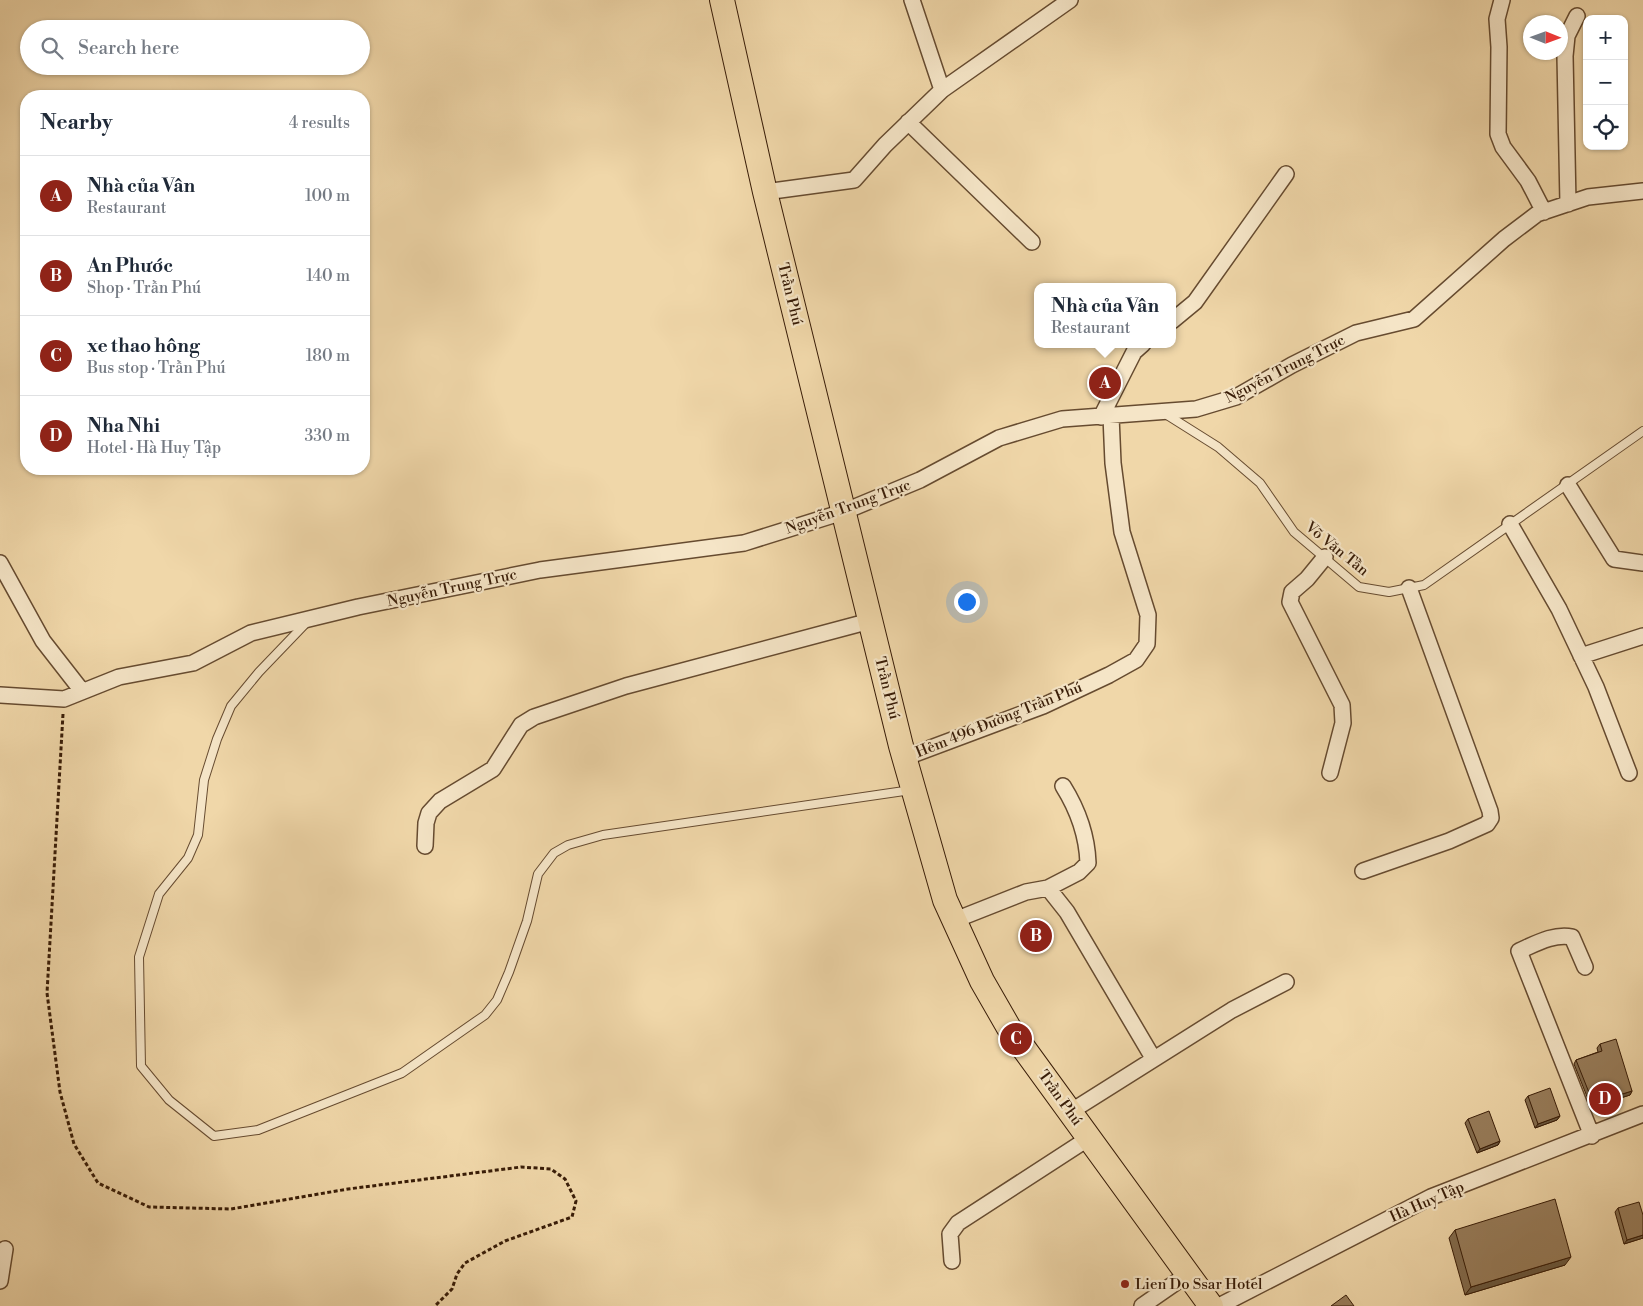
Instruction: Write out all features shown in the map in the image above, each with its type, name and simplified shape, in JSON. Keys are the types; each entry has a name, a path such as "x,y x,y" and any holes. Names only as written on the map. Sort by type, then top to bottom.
{"highway":[{"name":"Trần Phú","path":"722,0 765,192 870,621 904,758 945,900 982,981 1009,1028 1211,1306"}],"street":[{"path":"912,0 942,90"},
{"path":"1502,0 1497,19 1499,47 1498,134 1504,147 1528,181 1544,212"},
{"path":"765,192 854,180 908,122 942,90 1066,2"},
{"path":"1568,204 1565,56 1567,36 1577,16"},
{"path":"908,122 1032,242"},
{"path":"1176,318 1196,302 1286,174"},
{"name":"Nguyễn Trung Trực","path":"0,695 64,699 119,677 193,663 251,633 310,619 540,570 744,543 843,512 920,480 999,438 1062,419 1196,409 1236,397 1292,365 1356,333 1414,319 1504,239 1537,214 1588,197 1643,191"},
{"path":"1106,417 1134,352 1138,348"},
{"name":"Hẻm 496 Đường Trần Phú","path":"904,758 1043,706 1084,687 1136,660 1146,644 1148,614 1122,532 1106,417"},
{"path":"1568,485 1614,559 1643,563"},
{"path":"1510,524 1559,609 1581,656 1629,773"},
{"path":"1325,557 1307,579 1292,592 1290,602 1342,705 1343,723 1330,773"},
{"path":"0,563 43,641 82,691"},
{"path":"1363,871 1449,841 1487,824 1491,818 1409,588"},
{"path":"425,846 426,823 429,813 440,801 493,769 521,725 534,717 626,686 870,621"},
{"path":"1581,656 1643,636"},
{"path":"955,920 1026,892 1048,888 1079,872 1088,863 1085,831 1073,802 1063,786"},
{"path":"1048,888 1067,912 1152,1058"},
{"path":"1585,967 1572,937 1564,935 1519,951 1592,1136"},
{"path":"1070,1112 1152,1058 1232,1010 1286,982"},
{"name":"Hà Huy Tập","path":"1219,1306 1431,1197 1592,1136 1643,1114"},
{"path":"952,1261 950,1234 958,1223 1089,1138"},
{"path":"0,1281 5,1249"},
{"path":"1142,1306 1188,1274"}],"lane":[{"name":"Võ Văn Tần","path":"1162,412 1218,447 1260,483 1294,532 1359,587 1389,592 1424,585 1643,431"},
{"path":"310,619 259,672 231,706 217,739 204,780 198,835 188,858 159,894 139,958 141,1066 169,1100 214,1136 258,1130 402,1073 485,1015 497,1000 509,972 527,921 538,874 554,853 568,845 603,836 913,790"}],"path":[{"path":"64,699 47,993 60,1092 74,1144 88,1167 98,1183 149,1207 231,1209 348,1189 521,1166 551,1169 566,1179 576,1201 572,1217 505,1241 465,1263 457,1274 452,1289 435,1306"}],"building":[{"path":"1616,1039 1632,1091 1616,1096 1615,1092 1592,1100 1576,1060 1602,1051 1600,1044"},
{"path":"1550,1088 1560,1116 1538,1124 1528,1096"},
{"path":"1489,1111 1500,1141 1480,1149 1468,1119"},
{"path":"1555,1199 1571,1257 1471,1287 1455,1230"},
{"path":"1639,1202 1643,1215 1643,1235 1627,1240 1618,1208"},
{"path":"1346,1295 1354,1306 1331,1306"}],"place":[{"name":"Nhà của Vân","path":"1105,383"},
{"name":"An Phước","path":"1036,936"},
{"name":"xe thao hông","path":"1016,1039"},
{"name":"Nha Nhi","path":"1605,1099"},
{"name":"Lien Do Ssar Hotel","path":"1125,1284"}]}
